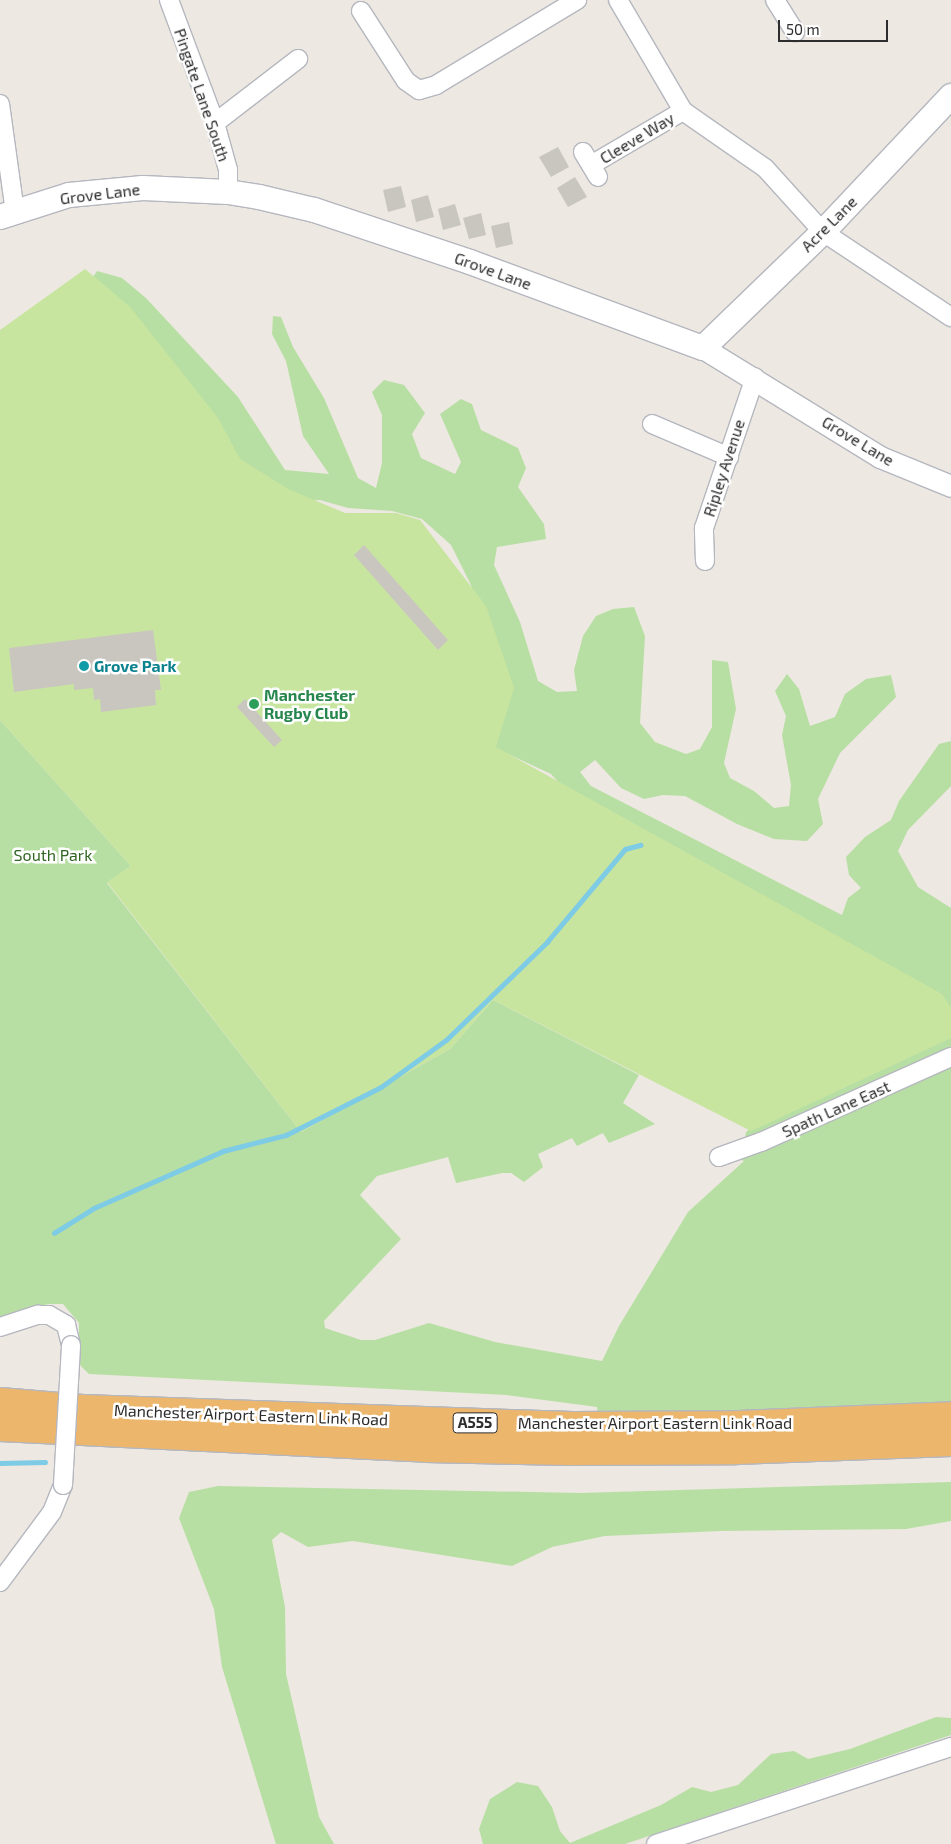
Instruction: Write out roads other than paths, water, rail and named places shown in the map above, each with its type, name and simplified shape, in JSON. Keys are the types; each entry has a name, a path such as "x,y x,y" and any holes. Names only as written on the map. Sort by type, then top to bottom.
{"highway":[{"path":"0,1386 162,1410"},
{"name":"Manchester Airport Eastern Link Road","path":"0,1402 83,1409 162,1410 441,1422 647,1426 951,1416"},
{"name":"Manchester Airport Eastern Link Road","path":"0,1427 426,1448 570,1451 736,1450 951,1442"}],"main road":[{"name":"Acre Lane","path":"703,348 823,232 951,96"},
{"name":"Grove Lane","path":"7,215 68,195 144,188 228,192 314,210 470,262 703,348"}],"street":[{"name":"Pingate Lane South","path":"169,0 215,123 228,170 228,192"},
{"path":"360,11 406,81 419,90 436,85 577,0"},
{"path":"618,0 683,111 764,168 823,232 951,318"},
{"path":"775,0 795,32"},
{"path":"215,123 298,58"},
{"path":"0,104 7,215"},
{"name":"Cleeve Way","path":"591,165 683,111"},
{"name":"Grove Lane","path":"703,348 755,377 880,457 951,486"},
{"name":"Ripley Avenue","path":"705,561 704,528 755,377"},
{"path":"652,424 729,457"},
{"name":"Spath Lane East","path":"719,1158 761,1142 951,1057"},
{"path":"0,1327 38,1315 49,1315 66,1325 71,1345 63,1485 52,1512 0,1582"},
{"path":"656,1844 951,1747"}],"waterway":[{"path":"54,1233 94,1208 223,1151 286,1135 381,1087 446,1040 547,942 625,849 640,845"},
{"path":"0,1463 45,1462"}],"place":[{"name":"Grove Park","path":"84,666"},
{"name":"Manchester Rugby Club","path":"254,704"}],"park label":[{"name":"South Park","path":"53,855"}]}
